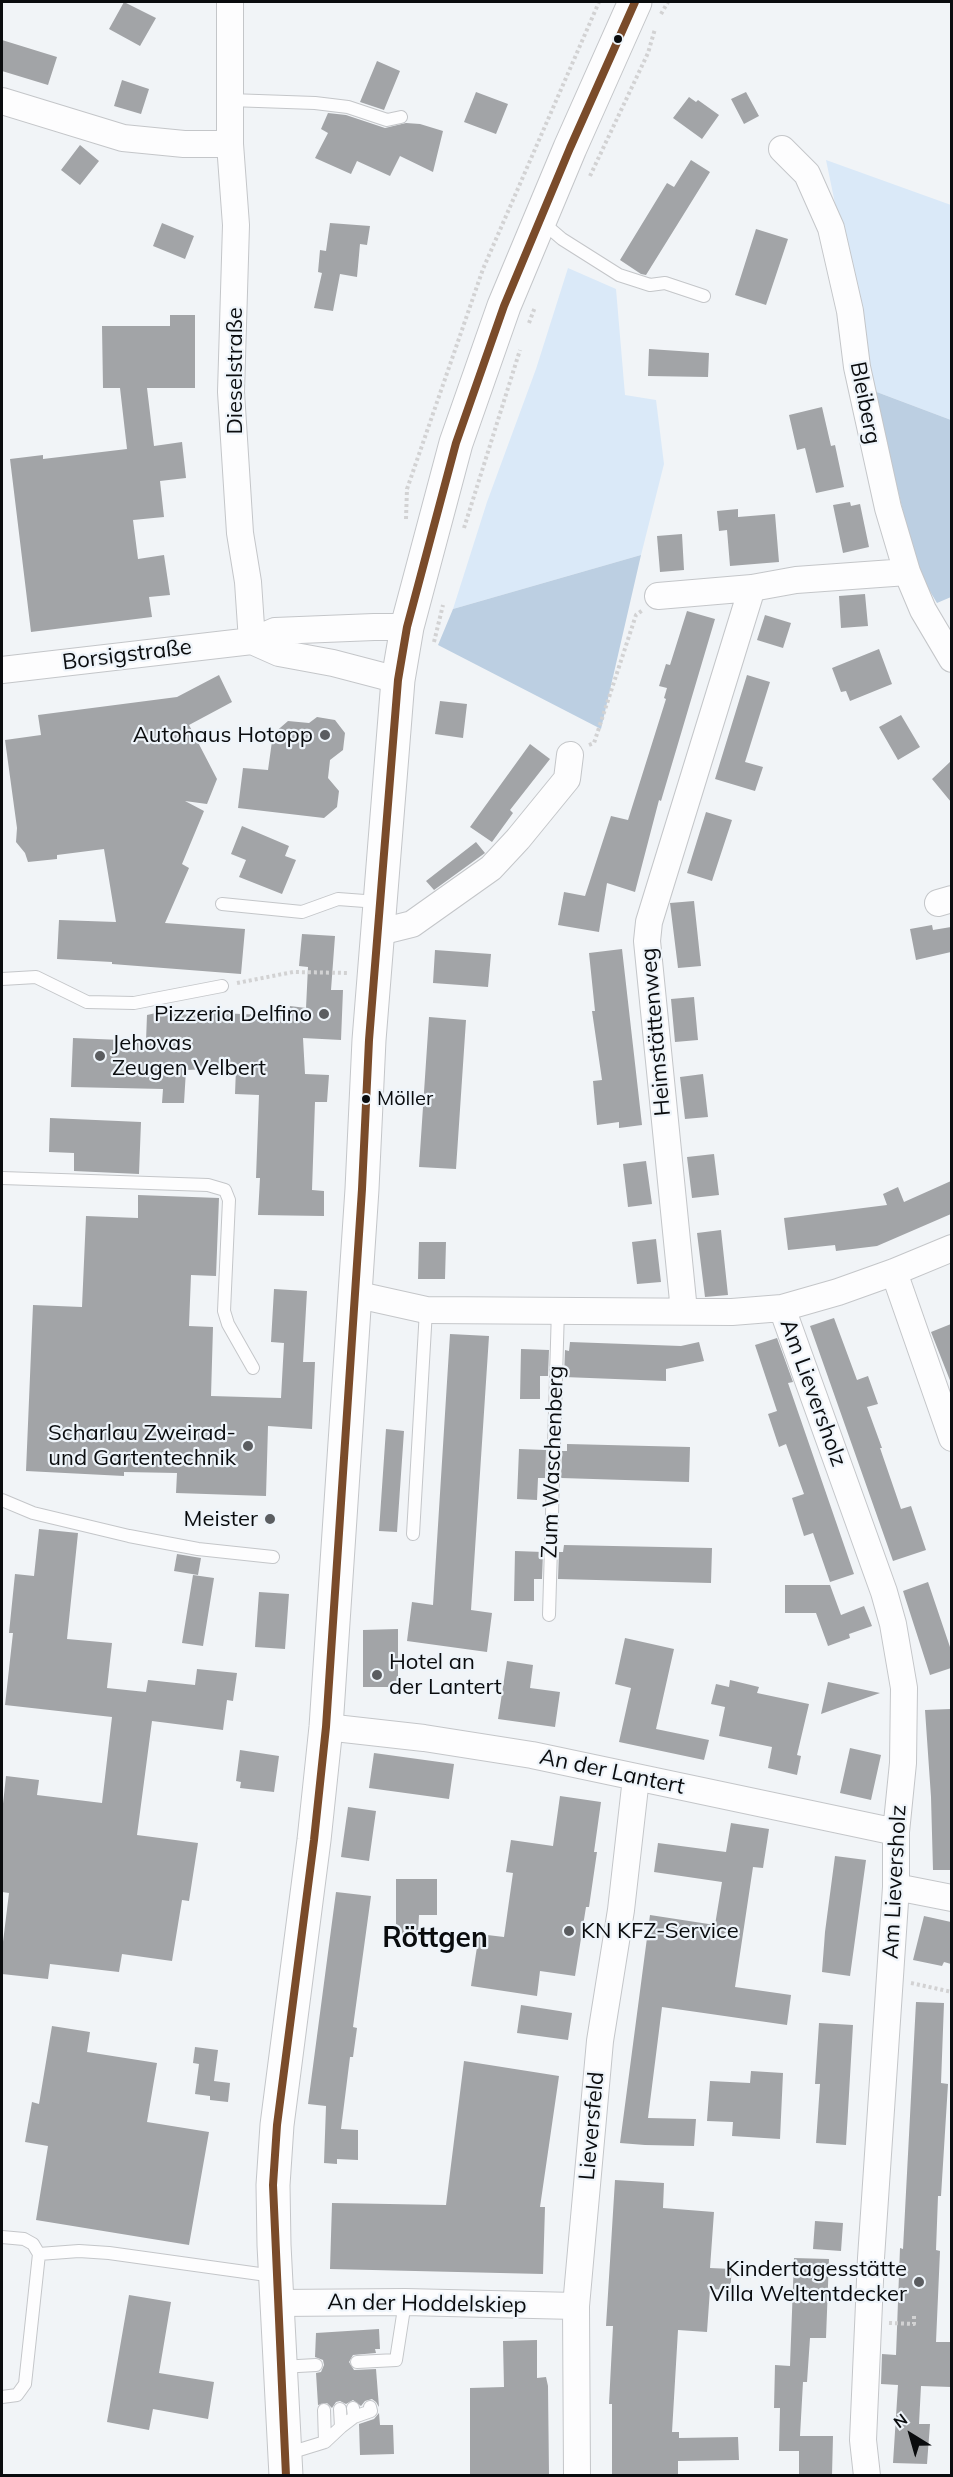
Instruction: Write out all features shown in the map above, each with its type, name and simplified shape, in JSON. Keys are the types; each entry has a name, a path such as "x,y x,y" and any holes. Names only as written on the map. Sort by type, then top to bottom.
{"main road":[{"path":"286,2465 273,2186 277,2125 314,1840 326,1726 362,1189 366,1084 398,680 407,627 456,443 504,306 540,220 645,13"}],"street":[{"name":"Dieselstraße","path":"230,2 230,144 236,225 231,392 240,533 248,582 252,641"},
{"path":"2,101 123,138 184,144 230,144"},
{"name":"Bleiberg","path":"782,149 807,174 831,228 850,311 857,367 872,441 888,508 907,572 923,610 951,659"},
{"path":"658,596 752,588 796,580 907,572"},
{"name":"Heimstättenweg","path":"684,1311 647,941 649,922 752,588"},
{"name":"Borsigstraße","path":"2,670 252,641 275,631 407,627"},
{"path":"252,641 279,653 333,663 398,680"},
{"path":"378,917 412,924 490,868 518,839 567,779 570,755"},
{"path":"354,1294 426,1310 558,1309 732,1312 782,1308 838,1292 951,1248"},
{"path":"894,1272 951,1438"},
{"name":"Am Lieversholz","path":"782,1308 884,1592 893,1624 904,1688 903,1763 896,1832 896,1887 868,2322 863,2440 867,2475"},
{"name":"An der Lantert","path":"326,1726 532,1755 896,1832"},
{"name":"Lieversfeld","path":"577,2475 576,2306 600,2041 621,1910 636,1778"},
{"path":"896,1887 951,1898"},
{"name":"An der Hoddelskiep","path":"276,2289 405,2302 576,2306"}],"lane":[{"path":"230,100 315,103 348,107 387,120 401,117"},
{"path":"540,220 562,239 619,275 650,285 665,283 704,296"},
{"path":"222,904 302,912 338,899 378,917"},
{"path":"2,979 36,977 87,1002 134,1003 222,986"},
{"path":"2,1178 208,1185 225,1190 229,1200 224,1311 228,1324 254,1368"},
{"name":"Zum Waschenberg","path":"549,1615 558,1309"},
{"path":"413,1533 426,1310"},
{"path":"2,1500 33,1513 129,1536 198,1549 273,1557"},
{"path":"2,2236 24,2239 33,2244 39,2254 25,2384 17,2396 2,2397"},
{"path":"39,2254 79,2251 109,2253 276,2289"},
{"path":"367,2375 362,2362 396,2360 405,2302"},
{"path":"280,2367 316,2365"},
{"path":"286,2465 325,2442 354,2413 371,2411 370,2408"},
{"path":"340,2409 341,2427"},
{"path":"324,2410 325,2442"}],"path":[{"path":"586,186 648,53 645,13"},
{"path":"529,324 537,303"},
{"path":"462,535 521,345"},
{"path":"570,755 594,743 636,615 658,596"},
{"path":"222,986 292,972 374,973"},
{"path":"889,1978 951,1992"},
{"path":"868,2322 914,2324 914,2316"}],"shaded area":[{"path":"826,160 951,205 951,420 874,391"},
{"path":"568,268 616,289 625,395 656,400 664,464 641,555 453,609 487,502 536,369"},
{"path":"874,391 951,420 951,597 937,603 917,570"},
{"path":"641,555 601,729 438,645 453,609"}],"building":[{"path":"124,2 156,18 140,46 109,29"},
{"path":"2,40 57,57 48,85 2,71"},
{"path":"377,61 400,71 384,110 360,102"},
{"path":"122,80 149,89 141,114 114,106"},
{"path":"476,92 508,104 496,134 464,122"},
{"path":"746,92 759,116 744,124 731,99"},
{"path":"689,97 696,102 698,100 719,115 702,139 673,118"},
{"path":"328,113 346,115 385,128 406,123 420,124 443,131 433,172 400,156 390,176 357,161 351,174 315,158 328,133 321,129"},
{"path":"80,145 99,161 80,185 61,170"},
{"path":"691,160 710,172 646,275 641,274 620,260 667,183 674,187"},
{"path":"162,223 194,236 185,259 153,246"},
{"path":"330,223 370,226 367,245 360,244 357,277 340,274 333,311 314,308 322,273 318,272 320,250 326,251"},
{"path":"756,229 788,239 766,305 735,295"},
{"path":"170,315 195,315 195,388 147,388 154,446 182,442 186,478 160,481 164,517 133,520 138,559 164,555 170,595 149,597 152,617 31,632 10,459 43,455 43,459 127,449 120,388 103,388 102,326 170,326"},
{"path":"649,349 709,353 708,377 648,376"},
{"path":"822,407 831,446 835,445 844,487 816,493 805,448 797,450 789,415"},
{"path":"850,502 851,506 860,504 869,547 843,553 833,505"},
{"path":"738,509 738,517 775,514 779,562 730,566 727,530 719,531 717,511"},
{"path":"682,534 684,570 660,572 657,536"},
{"path":"865,594 868,626 841,628 839,596"},
{"path":"687,611 715,619 661,801 659,800 635,892 607,883 599,932 558,925 564,892 585,896 611,816 628,820 666,699 664,698 667,688 659,686 666,664 670,665"},
{"path":"765,615 791,623 783,648 757,640"},
{"path":"879,649 892,684 850,701 846,691 841,692 832,668"},
{"path":"219,675 232,702 189,725 217,779 207,804 185,801 204,811 182,864 189,868 165,923 245,929 241,974 57,959 59,920 116,922 104,849 57,855 57,859 28,862 25,853 16,842 17,828 5,740 41,735 38,715 177,697"},
{"path":"747,675 770,682 745,762 763,767 755,791 715,779"},
{"path":"440,701 467,704 463,738 435,734"},
{"path":"901,715 920,747 898,760 879,727"},
{"path":"317,717 335,720 345,733 343,750 330,760 328,778 339,791 337,807 324,818 238,808 243,768 268,770 273,734 288,721 309,723"},
{"path":"530,744 550,759 510,810 513,813 492,842 470,827"},
{"path":"951,761 951,802 932,779"},
{"path":"706,812 732,820 712,881 687,873"},
{"path":"242,826 289,846 285,856 296,860 282,894 239,877 246,860 231,854"},
{"path":"476,842 485,853 434,890 426,881"},
{"path":"694,901 701,966 678,968 670,903"},
{"path":"932,925 933,930 951,927 951,952 916,960 910,929"},
{"path":"302,934 335,936 331,990 343,990 341,1040 303,1038 305,1074 329,1075 327,1102 315,1102 312,1190 324,1191 324,1216 258,1215 260,1178 256,1178 259,1095 235,1094 236,1068 186,1070 184,1103 162,1103 163,1089 71,1087 73,1038 146,1041 147,1015 156,1013 194,1015 195,1012 288,1016 290,1006 306,1008 308,967 299,966"},
{"path":"622,949 642,1125 619,1128 619,1122 597,1125 593,1081 602,1080 592,1011 595,1011 589,953"},
{"path":"435,950 491,954 488,987 433,983"},
{"path":"694,997 698,1040 675,1042 671,999"},
{"path":"429,1017 466,1020 456,1169 419,1167"},
{"path":"703,1074 708,1117 685,1119 680,1077"},
{"path":"50,1118 141,1122 139,1174 74,1171 74,1153 49,1152"},
{"path":"714,1154 719,1195 692,1198 687,1157"},
{"path":"646,1161 652,1204 628,1207 623,1164"},
{"path":"951,1181 951,1214 877,1246 836,1251 835,1245 788,1250 784,1218 887,1205 883,1194 898,1187 904,1202"},
{"path":"138,1195 219,1198 216,1276 191,1275 189,1326 213,1327 211,1396 281,1398 284,1343 271,1342 274,1289 307,1291 303,1362 315,1362 312,1429 268,1426 266,1496 176,1493 177,1473 124,1472 124,1476 26,1471 33,1305 82,1307 86,1216 138,1218"},
{"path":"721,1230 728,1295 705,1297 697,1233"},
{"path":"656,1239 661,1282 637,1284 632,1242"},
{"path":"419,1242 446,1242 445,1279 418,1279"},
{"path":"834,1318 857,1380 868,1376 878,1404 867,1407 882,1448 880,1448 901,1509 911,1506 926,1550 893,1561 810,1326"},
{"path":"951,1324 951,1383 931,1332"},
{"path":"450,1334 489,1336 471,1610 492,1613 487,1652 407,1641 412,1602 433,1605"},
{"path":"777,1338 793,1382 788,1383 854,1574 830,1582 813,1533 804,1536 792,1498 804,1494 786,1444 779,1447 768,1414 777,1411 755,1345"},
{"path":"570,1342 681,1346 699,1342 704,1361 666,1369 666,1381 564,1377 565,1350 569,1351"},
{"path":"521,1349 549,1350 548,1376 540,1376 540,1399 520,1399"},
{"path":"386,1429 404,1431 397,1532 379,1531"},
{"path":"567,1444 690,1447 689,1482 561,1478 562,1451 567,1451"},
{"path":"519,1449 546,1450 545,1478 538,1478 537,1500 517,1499"},
{"path":"39,1529 78,1533 67,1639 112,1643 107,1688 146,1692 148,1680 195,1685 197,1669 237,1673 233,1701 227,1700 223,1730 152,1721 137,1835 198,1843 189,1901 182,1900 172,1961 122,1954 119,1972 50,1964 48,1979 2,1974 2,1950 9,1893 2,1892 2,1813 6,1776 39,1780 37,1795 102,1803 112,1717 5,1705 13,1633 9,1633 15,1574 34,1576"},
{"path":"564,1545 712,1548 711,1583 558,1579 559,1552 563,1552"},
{"path":"515,1551 543,1552 542,1579 534,1579 534,1601 514,1601"},
{"path":"177,1554 201,1558 198,1575 174,1571"},
{"path":"193,1575 214,1578 203,1646 182,1643"},
{"path":"928,1582 951,1650 951,1668 930,1675 903,1591"},
{"path":"785,1585 830,1585 841,1615 864,1606 872,1626 849,1634 850,1638 828,1646 816,1613 785,1613"},
{"path":"259,1592 289,1594 285,1649 255,1647"},
{"path":"398,1629 398,1687 363,1687 363,1630"},
{"path":"625,1638 674,1649 656,1729 709,1740 704,1760 619,1742 631,1688 615,1684"},
{"path":"507,1661 533,1665 530,1688 560,1692 555,1727 498,1719"},
{"path":"730,1680 759,1687 757,1693 809,1704 797,1755 801,1756 797,1775 768,1768 772,1747 719,1736 725,1707 711,1704 716,1684 729,1687"},
{"path":"828,1682 880,1693 821,1714"},
{"path":"951,1709 951,1870 933,1870 925,1710"},
{"path":"850,1748 881,1755 871,1800 840,1793"},
{"path":"240,1750 279,1756 274,1792 240,1788 241,1782 236,1781"},
{"path":"374,1753 454,1764 449,1799 369,1788"},
{"path":"560,1796 601,1802 589,1907 586,1907 575,1976 540,1971 537,1996 471,1986 479,1934 504,1937 513,1873 506,1872 511,1840 553,1846"},
{"path":"348,1807 376,1811 369,1861 341,1857"},
{"path":"731,1823 769,1829 763,1868 753,1867 735,1987 791,1995 787,2025 662,2007 648,2118 696,2119 694,2146 620,2143 650,1915 715,1925 722,1882 654,1872 658,1843 726,1852"},
{"path":"835,1856 866,1860 850,1976 822,1972"},
{"path":"396,1879 437,1879 437,1915 419,1915 418,1934 396,1934"},
{"path":"336,1892 371,1896 353,2027 357,2028 353,2057 350,2057 341,2129 358,2130 358,2160 337,2159 337,2164 324,2163 326,2106 308,2104"},
{"path":"924,1916 951,1922 951,1964 944,1962 942,1966 913,1960"},
{"path":"916,2002 944,2003 941,2083 948,2084 941,2196 938,2196 936,2250 940,2251 936,2342 951,2342 951,2387 921,2386 919,2424 930,2424 927,2464 893,2463 898,2385 881,2384 882,2354 896,2355 900,2248 903,2249"},
{"path":"521,2005 572,2013 568,2040 517,2033"},
{"path":"819,2023 853,2025 846,2145 816,2143 820,2084 815,2084"},
{"path":"52,2026 90,2032 87,2052 157,2063 147,2122 209,2132 189,2245 36,2220 48,2146 25,2142 32,2102 39,2104"},
{"path":"195,2047 218,2050 214,2081 230,2083 228,2102 210,2100 210,2096 195,2094 199,2064 193,2063"},
{"path":"464,2061 559,2076 540,2207 545,2207 543,2274 330,2269 332,2203 446,2205"},
{"path":"751,2071 783,2073 780,2139 732,2136 733,2122 707,2121 710,2081 750,2083"},
{"path":"615,2180 664,2183 663,2208 714,2212 710,2268 732,2269 730,2290 710,2289 707,2332 678,2330 672,2432 679,2432 679,2438 738,2437 739,2460 678,2461 678,2475 612,2475 612,2404 609,2404 613,2326 606,2326"},
{"path":"815,2221 843,2223 841,2251 813,2249"},
{"path":"794,2258 829,2259 826,2338 810,2338 807,2382 803,2382 800,2436 833,2436 832,2475 799,2475 799,2451 779,2451 780,2408 774,2408 775,2365 790,2366"},
{"path":"129,2295 171,2302 159,2373 214,2382 208,2419 153,2409 149,2430 107,2422"},
{"path":"379,2329 380,2349 375,2349 376,2353 353,2355 349,2362 354,2370 376,2369 379,2407 372,2399 365,2401 361,2406 353,2400 346,2404 336,2402 332,2408 327,2403 318,2405 316,2373 321,2372 324,2365 323,2360 315,2357 316,2333"},
{"path":"537,2340 537,2378 546,2377 548,2386 549,2475 470,2475 470,2388 504,2387 503,2341"},
{"path":"379,2413 380,2425 393,2425 394,2454 360,2455 359,2424 374,2419"}],"transit line":[{"path":"286,2476 273,2185 277,2125 314,1840 326,1727 362,1189 369,1040 398,680 407,627 456,443 504,306 570,148 635,2"}],"place":[{"name":"Autohaus Hotopp","path":"325,735"},
{"name":"Pizzeria Delfino","path":"324,1014"},
{"name":"Jehovas Zeugen Velbert","path":"100,1056"},
{"name":"Möller","path":"366,1099"},
{"name":"Scharlau Zweirad- und Gartentechnik","path":"248,1446"},
{"name":"Meister","path":"270,1519"},
{"name":"Hotel an der Lantert","path":"377,1675"},
{"name":"KN KFZ-Service","path":"569,1931"},
{"name":"Kindertagesstätte Villa Weltentdecker","path":"919,2282"}],"district":[{"name":"Röttgen","path":"435,1939"}]}
